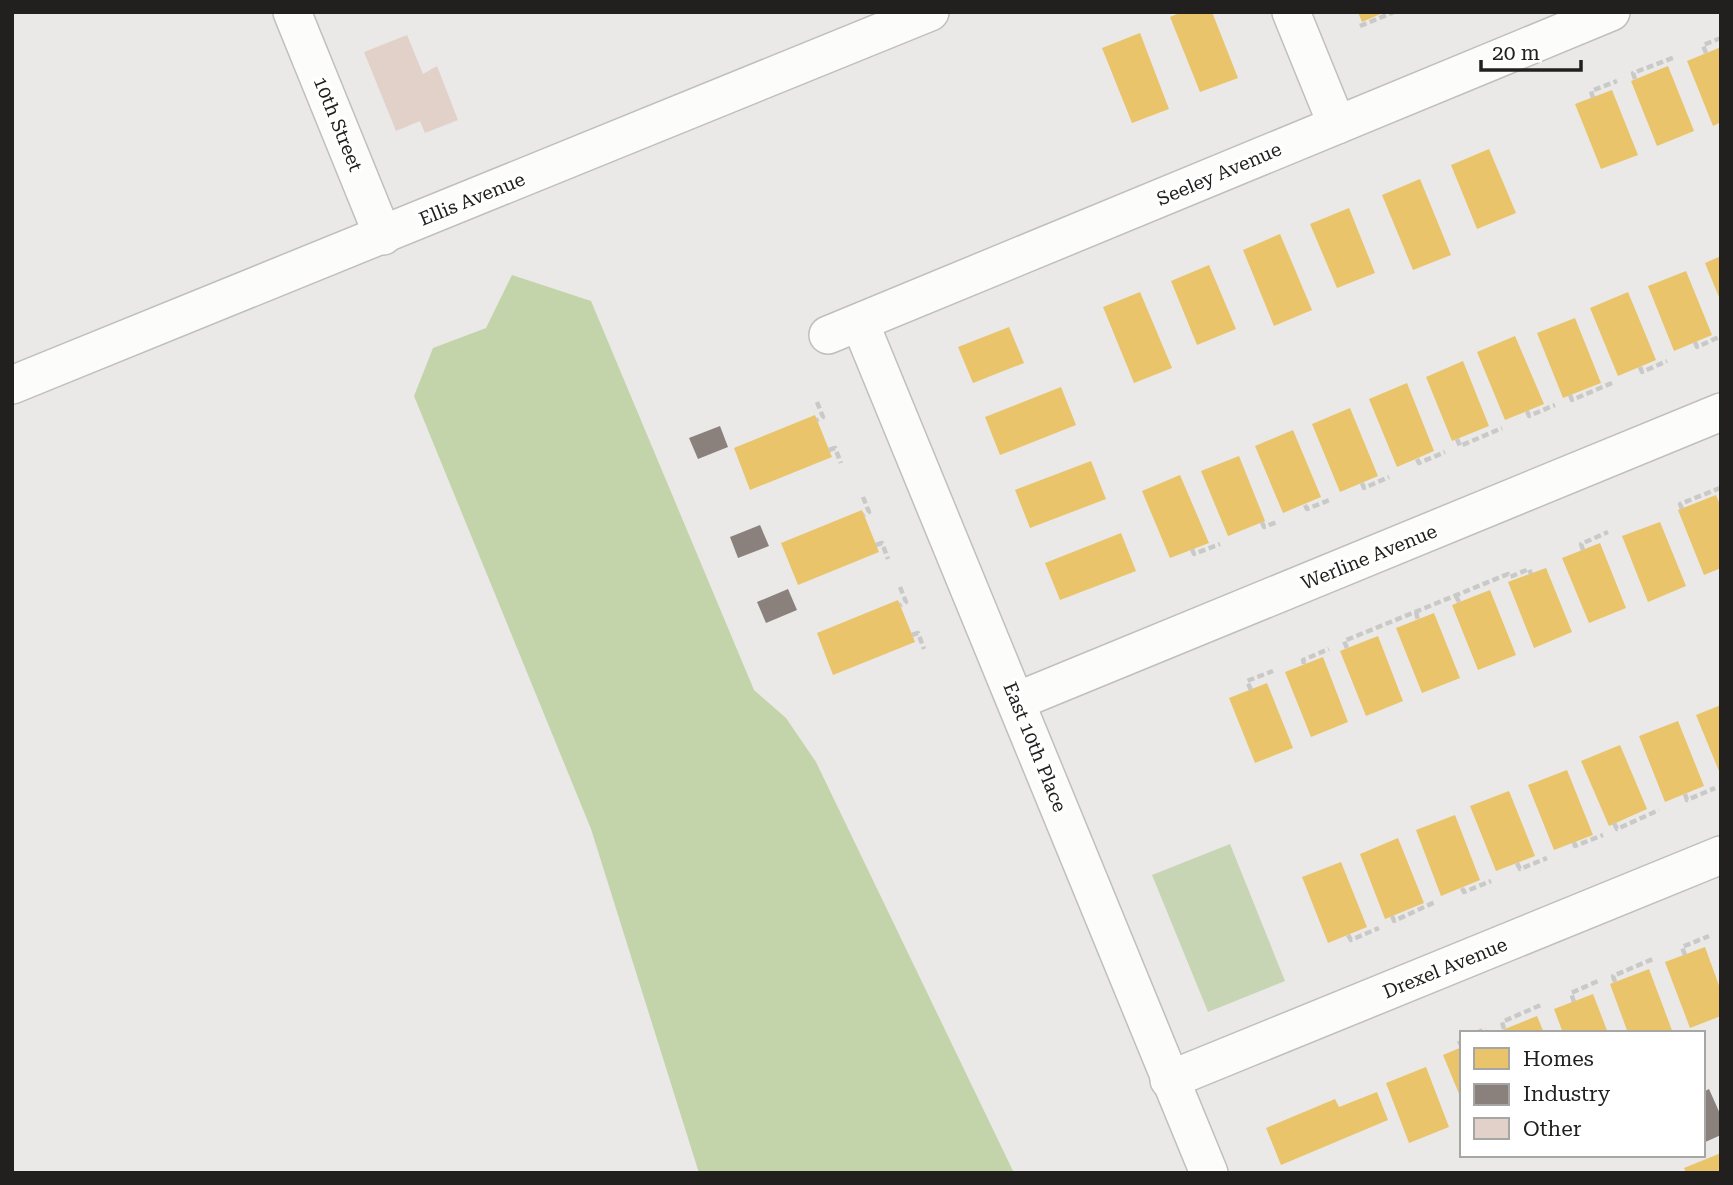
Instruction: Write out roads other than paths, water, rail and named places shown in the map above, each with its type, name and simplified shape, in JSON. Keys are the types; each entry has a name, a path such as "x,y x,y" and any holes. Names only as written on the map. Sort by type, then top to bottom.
{"street":[{"name":"10th Street","path":"292,12 383,236"},
{"name":"Ellis Avenue","path":"12,385 930,12"},
{"path":"1291,12 1336,125"},
{"name":"Seeley Avenue","path":"844,329 1611,12"},
{"name":"East 10th Place","path":"844,329 1017,701 1209,1173"},
{"name":"Werline Avenue","path":"1017,701 1721,412"},
{"name":"Drexel Avenue","path":"1169,1080 1721,855"}]}
